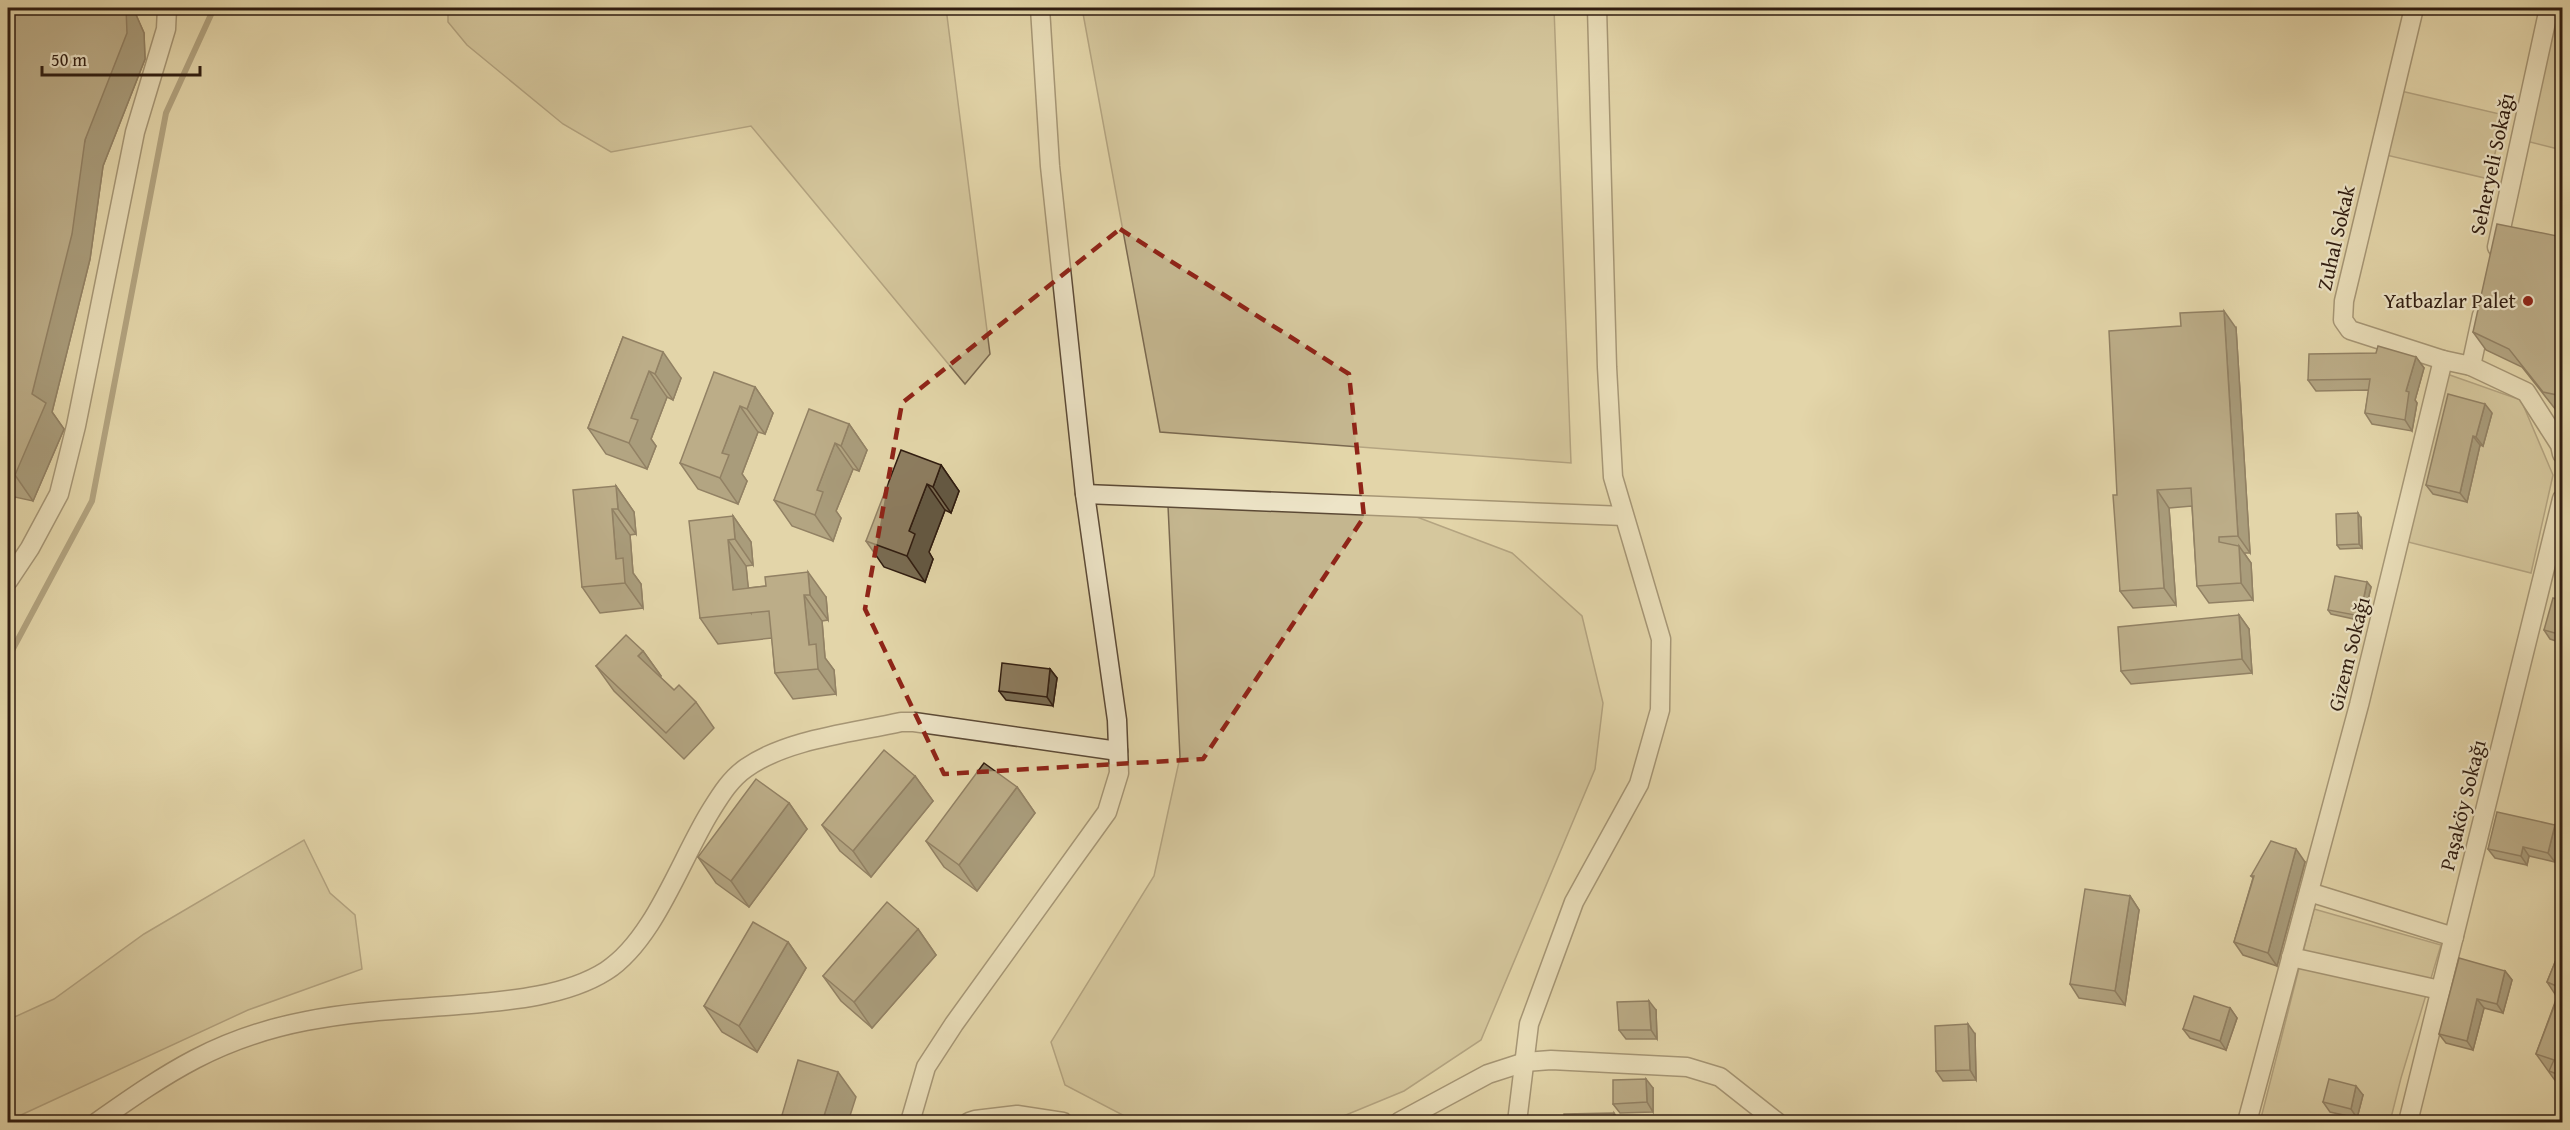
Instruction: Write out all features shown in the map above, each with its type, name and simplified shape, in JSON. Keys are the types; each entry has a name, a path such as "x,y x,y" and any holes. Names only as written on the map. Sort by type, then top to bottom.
{"street":[{"path":"11,568 47,520 59,494 76,426 135,132 166,29 167,8"},
{"path":"910,1122 926,1067 961,1014 1107,812 1119,773 1117,720 1085,494 1050,166 1040,8"},
{"path":"1517,1122 1529,1024 1574,902 1639,784 1660,710 1661,639 1613,477 1597,8"},
{"name":"Zuhal Sokak","path":"2414,8 2344,301 2343,320 2350,330 2443,360 2471,366 2526,392 2560,446 2562,454"},
{"name":"Seheryeli Sokağı","path":"2494,262 2549,8"},
{"path":"2471,366 2486,297"},
{"name":"Gizem Sokağı","path":"2247,1122 2359,705 2443,360"},
{"path":"1085,494 1624,516"},
{"name":"Paşaköy Sokağı","path":"2408,1122 2562,499"},
{"path":"97,1122 161,1077 203,1053 252,1033 306,1021 368,1012 520,998 561,990 607,970 646,933 693,840 724,789 746,768 785,748 901,722 914,722 1118,751"},
{"path":"2309,892 2454,937"},
{"path":"2291,957 2440,990"},
{"path":"1399,1122 1488,1074 1525,1062 1627,1062 1687,1067 1720,1077 1777,1122"},
{"path":"969,1122 1017,1115 1064,1122"}],"highlighted area":[{"path":"1120,229 1349,374 1364,517 1203,759 944,774 865,609 902,403"}],"shaded area":[{"path":"448,8 946,8 990,354 965,384 751,126 611,152 563,124 467,45 448,22"},
{"path":"1082,8 1554,8 1571,463 1160,432"},
{"path":"2555,8 2562,8 2562,150 2526,141"},
{"path":"2401,91 2504,115 2489,179 2386,155"},
{"path":"2447,374 2521,400 2553,475 2531,573 2408,542"},
{"path":"1168,506 1409,514 1512,553 1582,616 1603,703 1595,769 1481,1040 1404,1091 1329,1122 1136,1122 1065,1085 1051,1042 1154,876 1180,757"},
{"path":"304,840 330,893 355,915 362,969 248,1010 8,1121 8,1020 54,999 144,934"},
{"path":"2314,909 2441,945 2390,1122 2260,1122"}],"building":[{"path":"8,8 126,8 127,33 85,140 72,234 32,394 46,403 15,475 8,474"},
{"name":"Yatbazlar Palet","path":"2497,224 2562,237 2562,396 2543,392 2509,349 2473,332"},
{"path":"2224,311 2238,536 2219,537 2219,542 2239,546 2241,583 2197,586 2191,488 2157,490 2164,588 2120,591 2113,495 2117,495 2109,331 2181,326 2180,313"},
{"path":"623,337 663,352 655,374 649,371 631,418 638,420 629,443 588,428"},
{"path":"2378,346 2416,357 2406,391 2409,392 2405,420 2365,413 2370,379 2308,380 2309,354 2376,353"},
{"path":"714,372 755,387 747,409 740,406 722,453 729,455 720,478 680,463"},
{"path":"2448,394 2485,404 2476,437 2473,436 2460,493 2426,485"},
{"path":"809,409 849,424 841,446 835,443 817,490 823,492 815,515 774,500"},
{"path":"901,450 941,465 933,487 927,484 909,531 915,534 907,556 866,541"},
{"path":"616,486 618,509 612,509 616,559 623,558 625,583 582,587 573,490"},
{"path":"2358,513 2359,544 2337,545 2336,514"},
{"path":"733,516 735,539 728,540 733,590 766,586 765,577 808,572 810,595 804,595 809,645 816,644 818,669 775,673 769,611 700,618 689,521"},
{"path":"2335,576 2367,582 2360,616 2328,610"},
{"path":"2553,598 2562,600 2562,635 2544,630"},
{"path":"2239,615 2242,659 2121,671 2118,627"},
{"path":"626,635 643,651 638,656 674,690 679,685 696,702 666,733 596,666"},
{"path":"1002,663 1050,669 1047,697 999,691"},
{"path":"884,750 915,776 853,851 822,825"},
{"path":"984,763 1017,787 959,865 926,841"},
{"path":"756,779 789,803 731,881 698,857"},
{"path":"2497,812 2555,825 2548,853 2523,847 2521,856 2488,849"},
{"path":"2271,841 2296,849 2268,953 2234,942 2254,876 2251,876"},
{"path":"2085,889 2130,896 2115,991 2070,984"},
{"path":"887,902 918,929 854,1002 823,976"},
{"path":"753,922 788,942 739,1026 704,1006"},
{"path":"2562,945 2562,1076 2549,1071 2554,1060 2536,1054 2561,988 2547,982"},
{"path":"2459,958 2505,971 2497,1004 2477,999 2467,1041 2439,1034"},
{"path":"2194,996 2230,1008 2220,1041 2183,1029"},
{"path":"1649,1001 1651,1030 1619,1030 1617,1002"},
{"path":"1968,1024 1970,1070 1936,1071 1935,1026"},
{"path":"798,1060 838,1072 822,1122 780,1122"},
{"path":"1646,1079 1647,1102 1613,1104 1613,1080"},
{"path":"2329,1079 2356,1086 2351,1109 2323,1102"},
{"path":"1614,1113 1614,1122 1564,1122 1564,1114"}],"waterway":[{"path":"8,658 92,501 166,113 214,8"}],"place":[{"name":"Yatbazlar Palet","path":"2528,301"}]}
